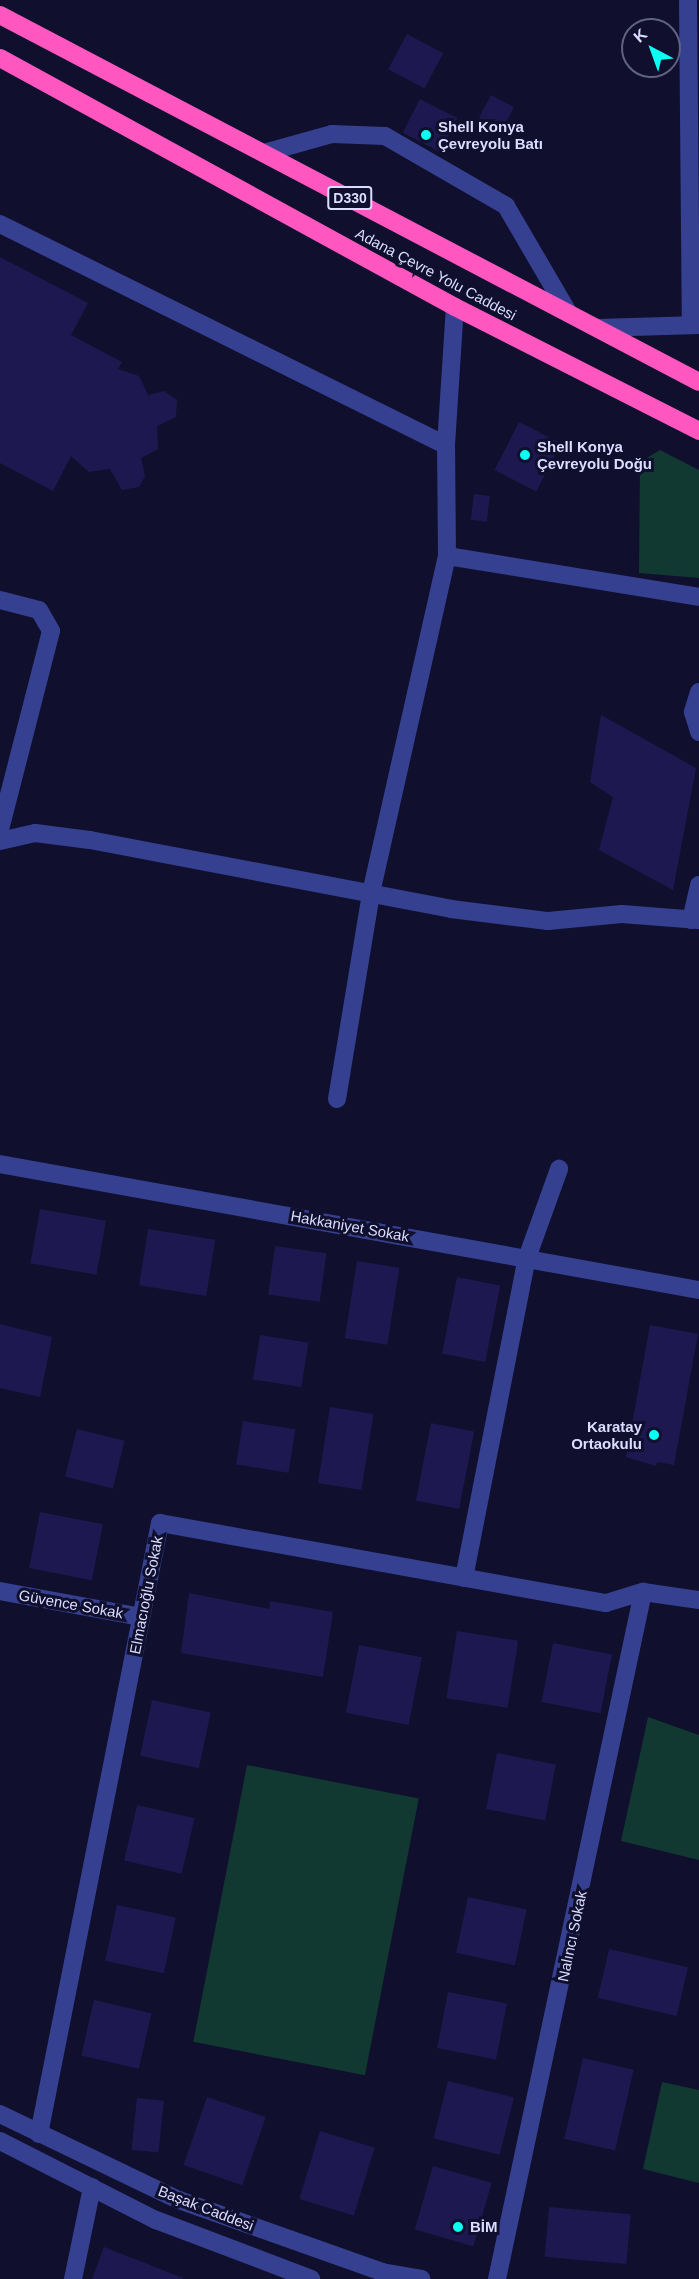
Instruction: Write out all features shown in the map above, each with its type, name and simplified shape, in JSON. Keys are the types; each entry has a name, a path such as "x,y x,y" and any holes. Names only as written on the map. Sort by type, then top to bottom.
{"highway":[{"name":"Adana Çevre Yolu Caddesi","path":"0,15 699,382"},
{"name":"Adana Çevre Yolu Caddesi","path":"1,59 455,307 699,431"}],"street":[{"path":"598,328 695,325 688,0"},
{"path":"264,153 332,134 385,136 506,206 568,312"},
{"path":"0,224 446,445"},
{"path":"337,1099 371,893 447,556 446,445 455,307"},
{"path":"447,556 699,597"},
{"path":"0,600 39,610 51,631 0,830"},
{"path":"699,692 693,712 699,732"},
{"path":"0,841 34,833 90,840 371,893 548,921 622,914 695,920 699,885"},
{"name":"Hakkaniyet Sokak","path":"0,1164 699,1290"},
{"path":"464,1578 527,1258 558,1169"},
{"name":"Elmacıoğlu Sokak","path":"39,2134 160,1522 606,1603 643,1592 699,1600"},
{"name":"Güvence Sokak","path":"0,1591 141,1617"},
{"name":"Nalıncı Sokak","path":"497,2279 643,1592"},
{"name":"Başak Caddesi","path":"0,2114 179,2200 382,2272 421,2279"},
{"name":"Başak Caddesi","path":"0,2141 156,2220 311,2279"},
{"path":"73,2279 92,2187"}],"green space":[{"path":"660,450 699,470 699,578 639,573 640,462"},
{"path":"648,1717 699,1735 699,1860 621,1841"},
{"path":"247,1765 419,1798 365,2075 193,2042"},
{"path":"662,2082 699,2090 699,2183 643,2169"}],"building":[{"path":"407,34 443,53 424,89 388,69"},
{"path":"491,95 514,107 502,130 479,118"},
{"path":"420,99 457,118 440,152 403,133"},
{"path":"0,257 88,303 71,335 122,362 118,369 139,376 148,395 164,391 177,400 176,417 157,426 158,449 141,458 145,476 139,487 122,490 110,469 89,472 71,456 53,491 0,463"},
{"path":"519,422 561,443 536,491 494,470"},
{"path":"474,494 490,496 487,522 471,520"},
{"path":"601,715 696,768 673,890 599,850 613,797 590,782"},
{"path":"40,1209 106,1221 96,1275 30,1263"},
{"path":"148,1229 215,1240 206,1296 139,1285"},
{"path":"275,1246 326,1253 320,1302 268,1295"},
{"path":"357,1261 399,1268 387,1345 345,1338"},
{"path":"457,1277 500,1285 485,1362 442,1354"},
{"path":"0,1324 52,1337 40,1397 0,1388"},
{"path":"650,1325 698,1334 674,1465 657,1462 656,1466 626,1457"},
{"path":"260,1335 308,1343 301,1387 253,1379"},
{"path":"330,1407 373,1414 361,1490 318,1483"},
{"path":"243,1421 295,1429 288,1473 236,1464"},
{"path":"431,1423 474,1431 459,1509 416,1501"},
{"path":"77,1429 125,1441 113,1488 65,1477"},
{"path":"40,1512 103,1524 92,1580 29,1568"},
{"path":"189,1593 269,1609 270,1601 333,1612 323,1677 181,1653"},
{"path":"457,1631 518,1641 508,1708 446,1698"},
{"path":"553,1643 612,1654 600,1713 542,1702"},
{"path":"359,1645 422,1657 409,1725 346,1713"},
{"path":"152,1700 211,1712 199,1768 140,1756"},
{"path":"497,1753 556,1764 545,1820 486,1809"},
{"path":"137,1805 194,1818 182,1874 124,1861"},
{"path":"468,1897 527,1909 515,1965 456,1953"},
{"path":"117,1905 176,1917 164,1973 105,1961"},
{"path":"609,1949 688,1967 677,2016 598,1998"},
{"path":"448,1992 507,2003 496,2059 437,2048"},
{"path":"94,2000 151,2013 139,2069 81,2056"},
{"path":"583,2058 634,2070 615,2151 564,2139"},
{"path":"448,2081 514,2097 500,2155 434,2138"},
{"path":"207,2097 266,2117 242,2185 184,2165"},
{"path":"137,2098 164,2101 158,2153 132,2150"},
{"path":"320,2131 375,2148 354,2216 299,2199"},
{"path":"433,2166 492,2183 473,2246 415,2229"},
{"path":"549,2207 631,2214 626,2264 545,2257"},
{"path":"104,2247 183,2278 183,2279 92,2279"}],"place":[{"name":"Shell Konya Çevreyolu Batı","path":"426,135"},
{"name":"Shell Konya Çevreyolu Doğu","path":"525,455"},
{"name":"Karatay Ortaokulu","path":"654,1435"},
{"name":"BİM","path":"458,2227"}]}
